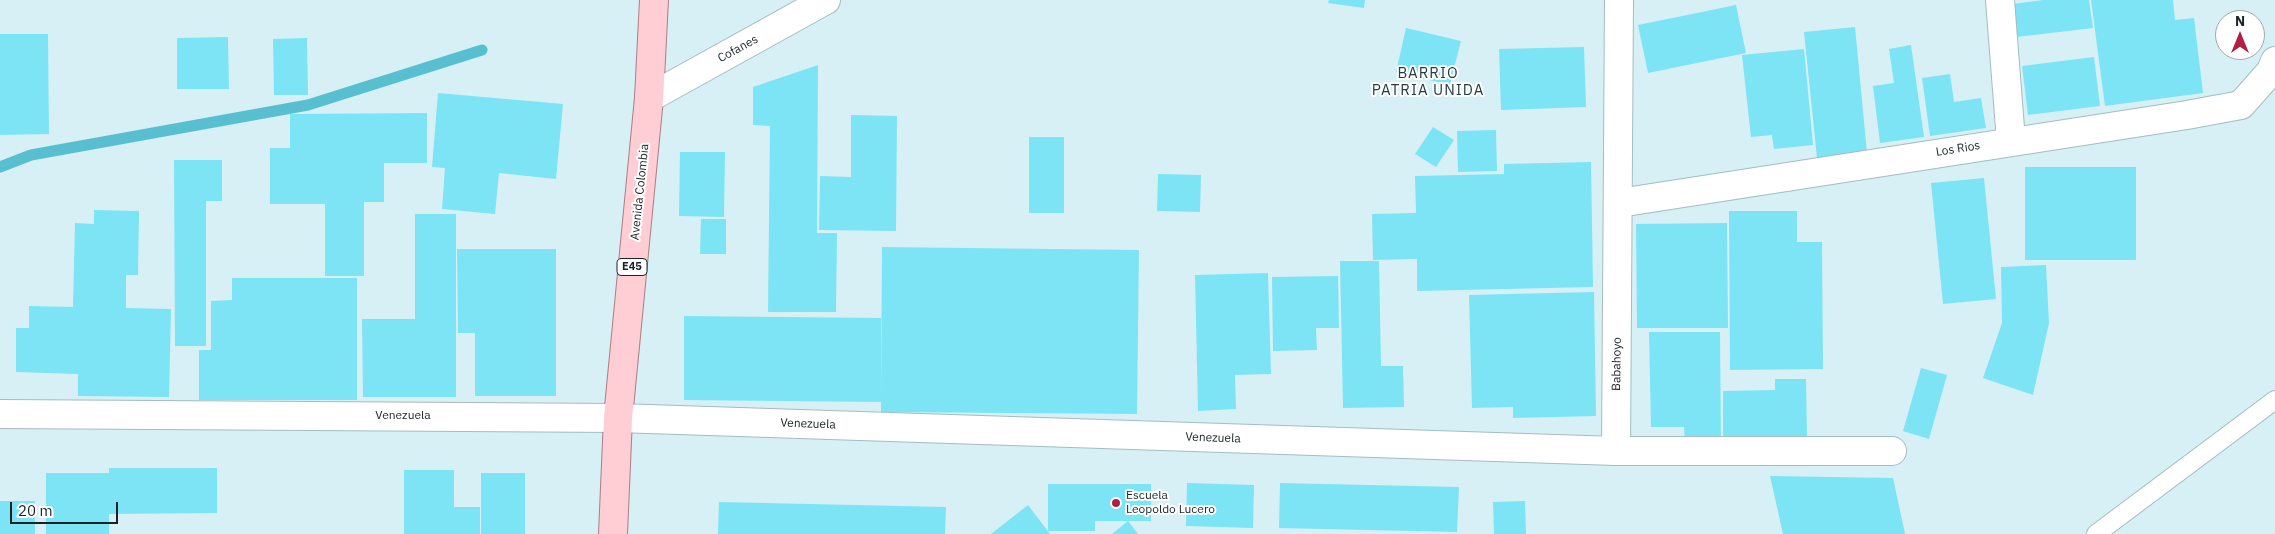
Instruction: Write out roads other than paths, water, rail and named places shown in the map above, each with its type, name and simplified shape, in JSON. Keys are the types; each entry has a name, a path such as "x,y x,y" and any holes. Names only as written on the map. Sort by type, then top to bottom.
{"main road":[{"name":"Avenida Colombia","path":"613,534 618,418 649,98 654,0"}],"street":[{"name":"Cofanes","path":"649,98 826,0"},
{"name":"Babahoyo","path":"1616,451 1619,0"},
{"path":"2000,0 2011,141"},
{"name":"Los Rios","path":"1619,203 2241,105 2271,71 2275,61"},
{"name":"Venezuela","path":"0,414 618,418 1616,451"},
{"path":"1616,451 1892,451"}],"lane":[{"path":"2096,534 2275,400"}],"waterway":[{"path":"0,167 31,155 308,105 482,50"}],"place":[{"name":"Escuela Leopoldo Lucero","path":"1116,503"}],"district":[{"name":"BARRIO PATRIA UNIDA","path":"1428,82"}]}
